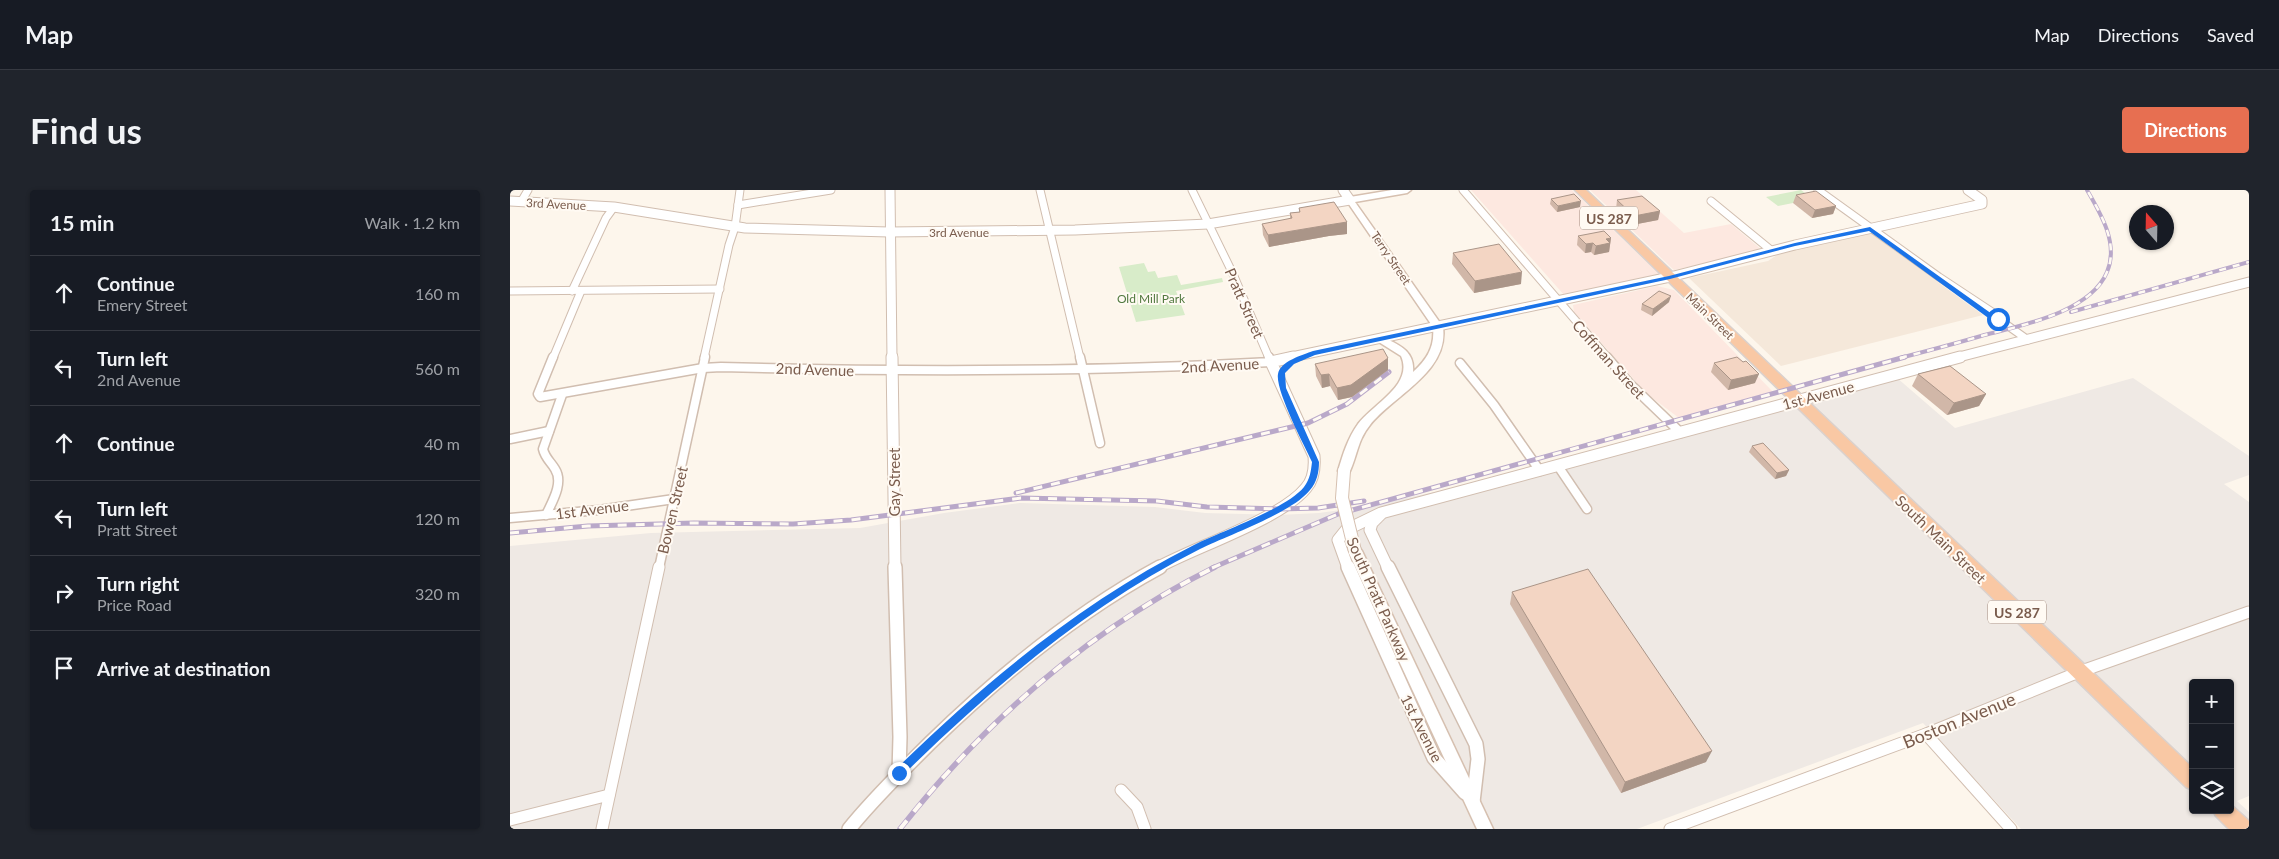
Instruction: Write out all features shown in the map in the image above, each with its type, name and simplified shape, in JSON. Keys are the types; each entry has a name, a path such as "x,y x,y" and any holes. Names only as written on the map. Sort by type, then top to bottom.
{"highway":[{"name":"Main Street","path":"1580,190 1798,400"},
{"name":"South Main Street","path":"1798,400 2189,777"},
{"path":"2227,814 2242,829"}],"main road":[{"name":"3rd Avenue","path":"1350,200 1407,190"},
{"name":"Terry Street","path":"1350,200 1438,327"},
{"name":"South Pratt Parkway","path":"1438,327 1439,341 1434,355 1366,422 1356,436 1344,471 1342,498 1355,551 1485,829"},
{"path":"1379,339 1400,349 1408,357 1409,370 1401,388"}],"street":[{"path":"521,202 528,190"},
{"name":"Bowen Street","path":"602,829 735,227 740,190"},
{"path":"738,205 831,190"},
{"name":"Gay Street","path":"890,190 889,232 900,737 899,773"},
{"path":"1040,190 1100,443"},
{"name":"Pratt Street","path":"899,773 963,711 1012,668 1068,625 1152,571 1279,509 1307,489 1315,473 1314,456 1282,388 1233,274 1192,190"},
{"name":"Terry Street","path":"1343,190 1350,200"},
{"name":"Coffman Street","path":"1463,190 1630,384 1681,433"},
{"path":"1818,190 1989,315 1997,318 2028,340"},
{"name":"2nd Avenue","path":"581,290 538,394 540,397 546,398 721,366 892,371 1084,370 1271,362 1670,277 1772,250 1982,204 1982,200 1968,190"},
{"name":"3rd Avenue","path":"510,201 614,207 735,227 889,232 1049,231 1208,224 1350,200"},
{"path":"1711,201 1772,250"},
{"path":"572,290 606,218 614,207"},
{"name":"1st Avenue","path":"1473,802 1434,758 1340,550 1338,540 1346,530 1387,510 2249,282"},
{"path":"510,291 720,289"},
{"path":"1282,388 1281,373 1284,368 1313,353"},
{"path":"1460,363 1494,404 1540,471"},
{"path":"546,515 558,484 558,474 544,457 543,449 562,395"},
{"path":"510,439 549,432"},
{"path":"1558,466 1587,509"},
{"name":"1st Avenue","path":"510,518 674,499"},
{"path":"1387,510 1372,523 1370,530 1476,744 1478,760 1473,802"},
{"name":"Boston Avenue","path":"1670,829 1926,734 2079,672 2249,612"},
{"path":"1926,734 2011,829"},
{"path":"849,829 899,773"},
{"path":"1121,790 1134,800 1141,812 1145,829"},
{"path":"510,820 609,795"}],"shaded area":[{"path":"1471,190 1572,190 1659,274 1565,296"},
{"path":"1590,190 1636,190 1684,233 1731,224 1762,250 1674,270"},
{"path":"1869,232 1983,315 1781,366 1689,278 1768,261 1780,253"},
{"path":"1657,286 1674,290 1774,393 1679,418 1646,393 1574,312 1573,305"},
{"path":"1889,371 1955,428 2133,378 2249,456 2249,475 2224,484 2249,502 2249,796 2237,801 2249,812 2249,829 2021,829 1923,723 1637,829 510,829 510,546 651,533 860,528 944,513 1020,503 1155,507 1205,513 1279,515 1319,513 1362,507 1474,484"}],"green space":[{"path":"1801,190 1813,199 1778,206 1766,197"},
{"name":"Old Mill Park","path":"1144,263 1148,272 1155,271 1158,278 1177,275 1181,285 1222,278 1223,282 1176,291 1185,315 1136,322 1119,267"}],"building":[{"path":"1816,191 1836,206 1815,210 1796,195"},
{"path":"1574,194 1581,201 1558,206 1551,199"},
{"path":"1642,196 1660,211 1634,216 1617,200"},
{"path":"1334,202 1347,222 1268,235 1262,224 1292,218 1290,213 1300,212 1299,208"},
{"path":"1604,231 1611,238 1606,239 1610,243 1596,246 1593,243 1586,244 1578,236"},
{"path":"1499,244 1522,272 1475,281 1453,253"},
{"path":"1659,291 1671,296 1653,309 1642,304"},
{"path":"1383,349 1388,358 1351,385 1337,388 1329,374 1321,375 1315,364"},
{"path":"1737,357 1743,362 1746,361 1759,374 1731,380 1714,363"},
{"path":"1950,366 1986,394 1954,403 1918,374"},
{"path":"1763,443 1789,470 1777,473 1752,446"},
{"path":"1588,569 1712,751 1625,782 1512,592"}],"railway":[{"path":"1900,358 2052,316 2070,308 2085,298 2098,286 2107,272 2111,251 2110,240 2103,219 2087,190"},
{"path":"2071,312 2249,262"},
{"path":"1212,568 1338,514 1905,357"},
{"path":"1016,493 1308,423 1347,404 1389,372"},
{"path":"510,533 588,526 694,523 793,524 851,520 1021,498 1157,501 1207,507 1279,509 1318,508 1364,501"},
{"path":"900,829 968,751 1043,680 1083,648 1125,619 1215,567"}],"route":[{"path":"899,773 956,717 1012,668 1068,625 1152,571 1279,509 1307,489 1315,473 1316,462 1282,388 1281,373 1284,368 1292,363 1313,353 1670,277 1795,245 1870,229 1989,315 1998,319"}]}
